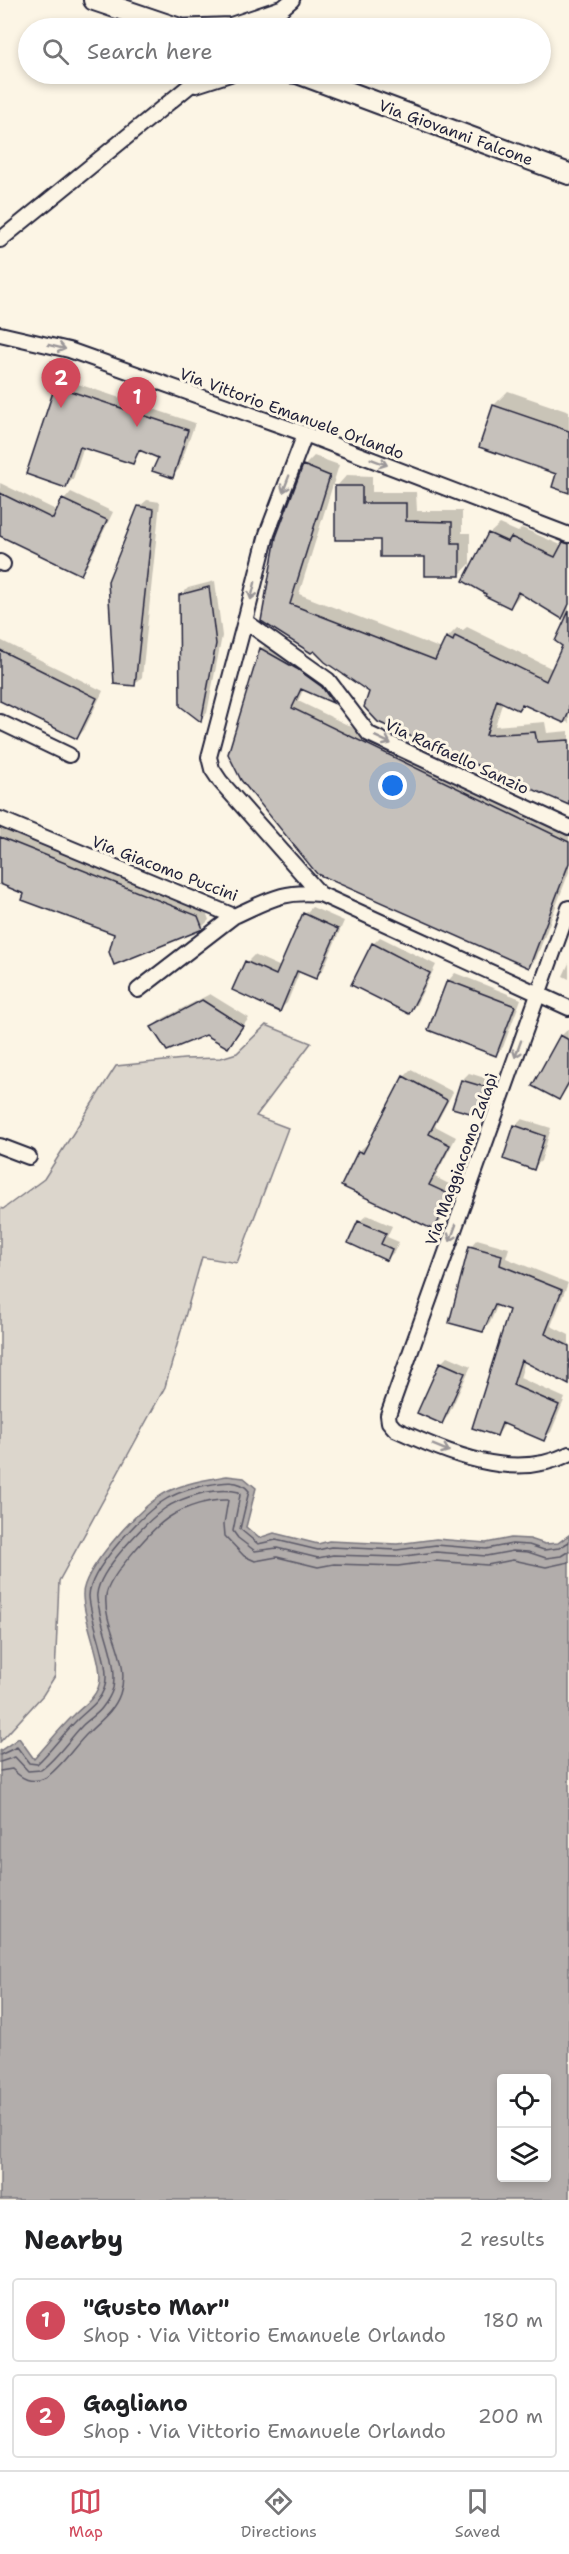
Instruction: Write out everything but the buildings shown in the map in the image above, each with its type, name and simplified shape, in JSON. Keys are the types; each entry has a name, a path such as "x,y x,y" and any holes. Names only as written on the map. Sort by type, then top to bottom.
{"street":[{"path":"94,0 146,18"},
{"path":"251,18 286,6"},
{"path":"271,18 286,6"},
{"path":"0,240 187,84"},
{"name":"Via Giovanni Falcone","path":"329,84 569,174"},
{"name":"Via Vittorio Emanuele Orlando","path":"0,333 69,350 305,434 569,535"},
{"path":"305,434 267,534 212,742 209,756 212,769 320,894 569,1008"},
{"name":"Via Raffaello Sanzio","path":"245,621 328,680 369,734 569,827"},
{"path":"0,722 69,755"},
{"name":"Via Giacomo Puccini","path":"0,819 234,916 279,895 298,892 320,894"},
{"name":"Via Maggiacomo Zalapì","path":"569,908 389,1411 389,1422 395,1429 465,1457 513,1466 545,1464 569,1454"},
{"path":"138,990 234,916"},
{"path":"0,1146 29,1157"}],"shaded area":[{"path":"266,1025 311,1043 256,1116 288,1128 237,1263 202,1257 165,1387 59,1581 55,1676 43,1695 0,1742 0,1208 3,1209 44,1179 116,1066 184,1059 221,1058 237,1053"}],"water":[{"path":"227,1476 244,1478 256,1488 246,1527 259,1538 274,1533 318,1544 329,1541 397,1544 436,1539 486,1543 511,1538 530,1539 545,1544 558,1543 569,1535 569,2200 0,2200 0,1751 19,1738 34,1759 96,1692 100,1679 99,1669 84,1605 85,1584 112,1542 148,1505 165,1493 191,1483"}],"place":[{"name":"Gagliano","path":"61,408"},
{"name":"\"Gusto Mar\"","path":"137,427"}]}
